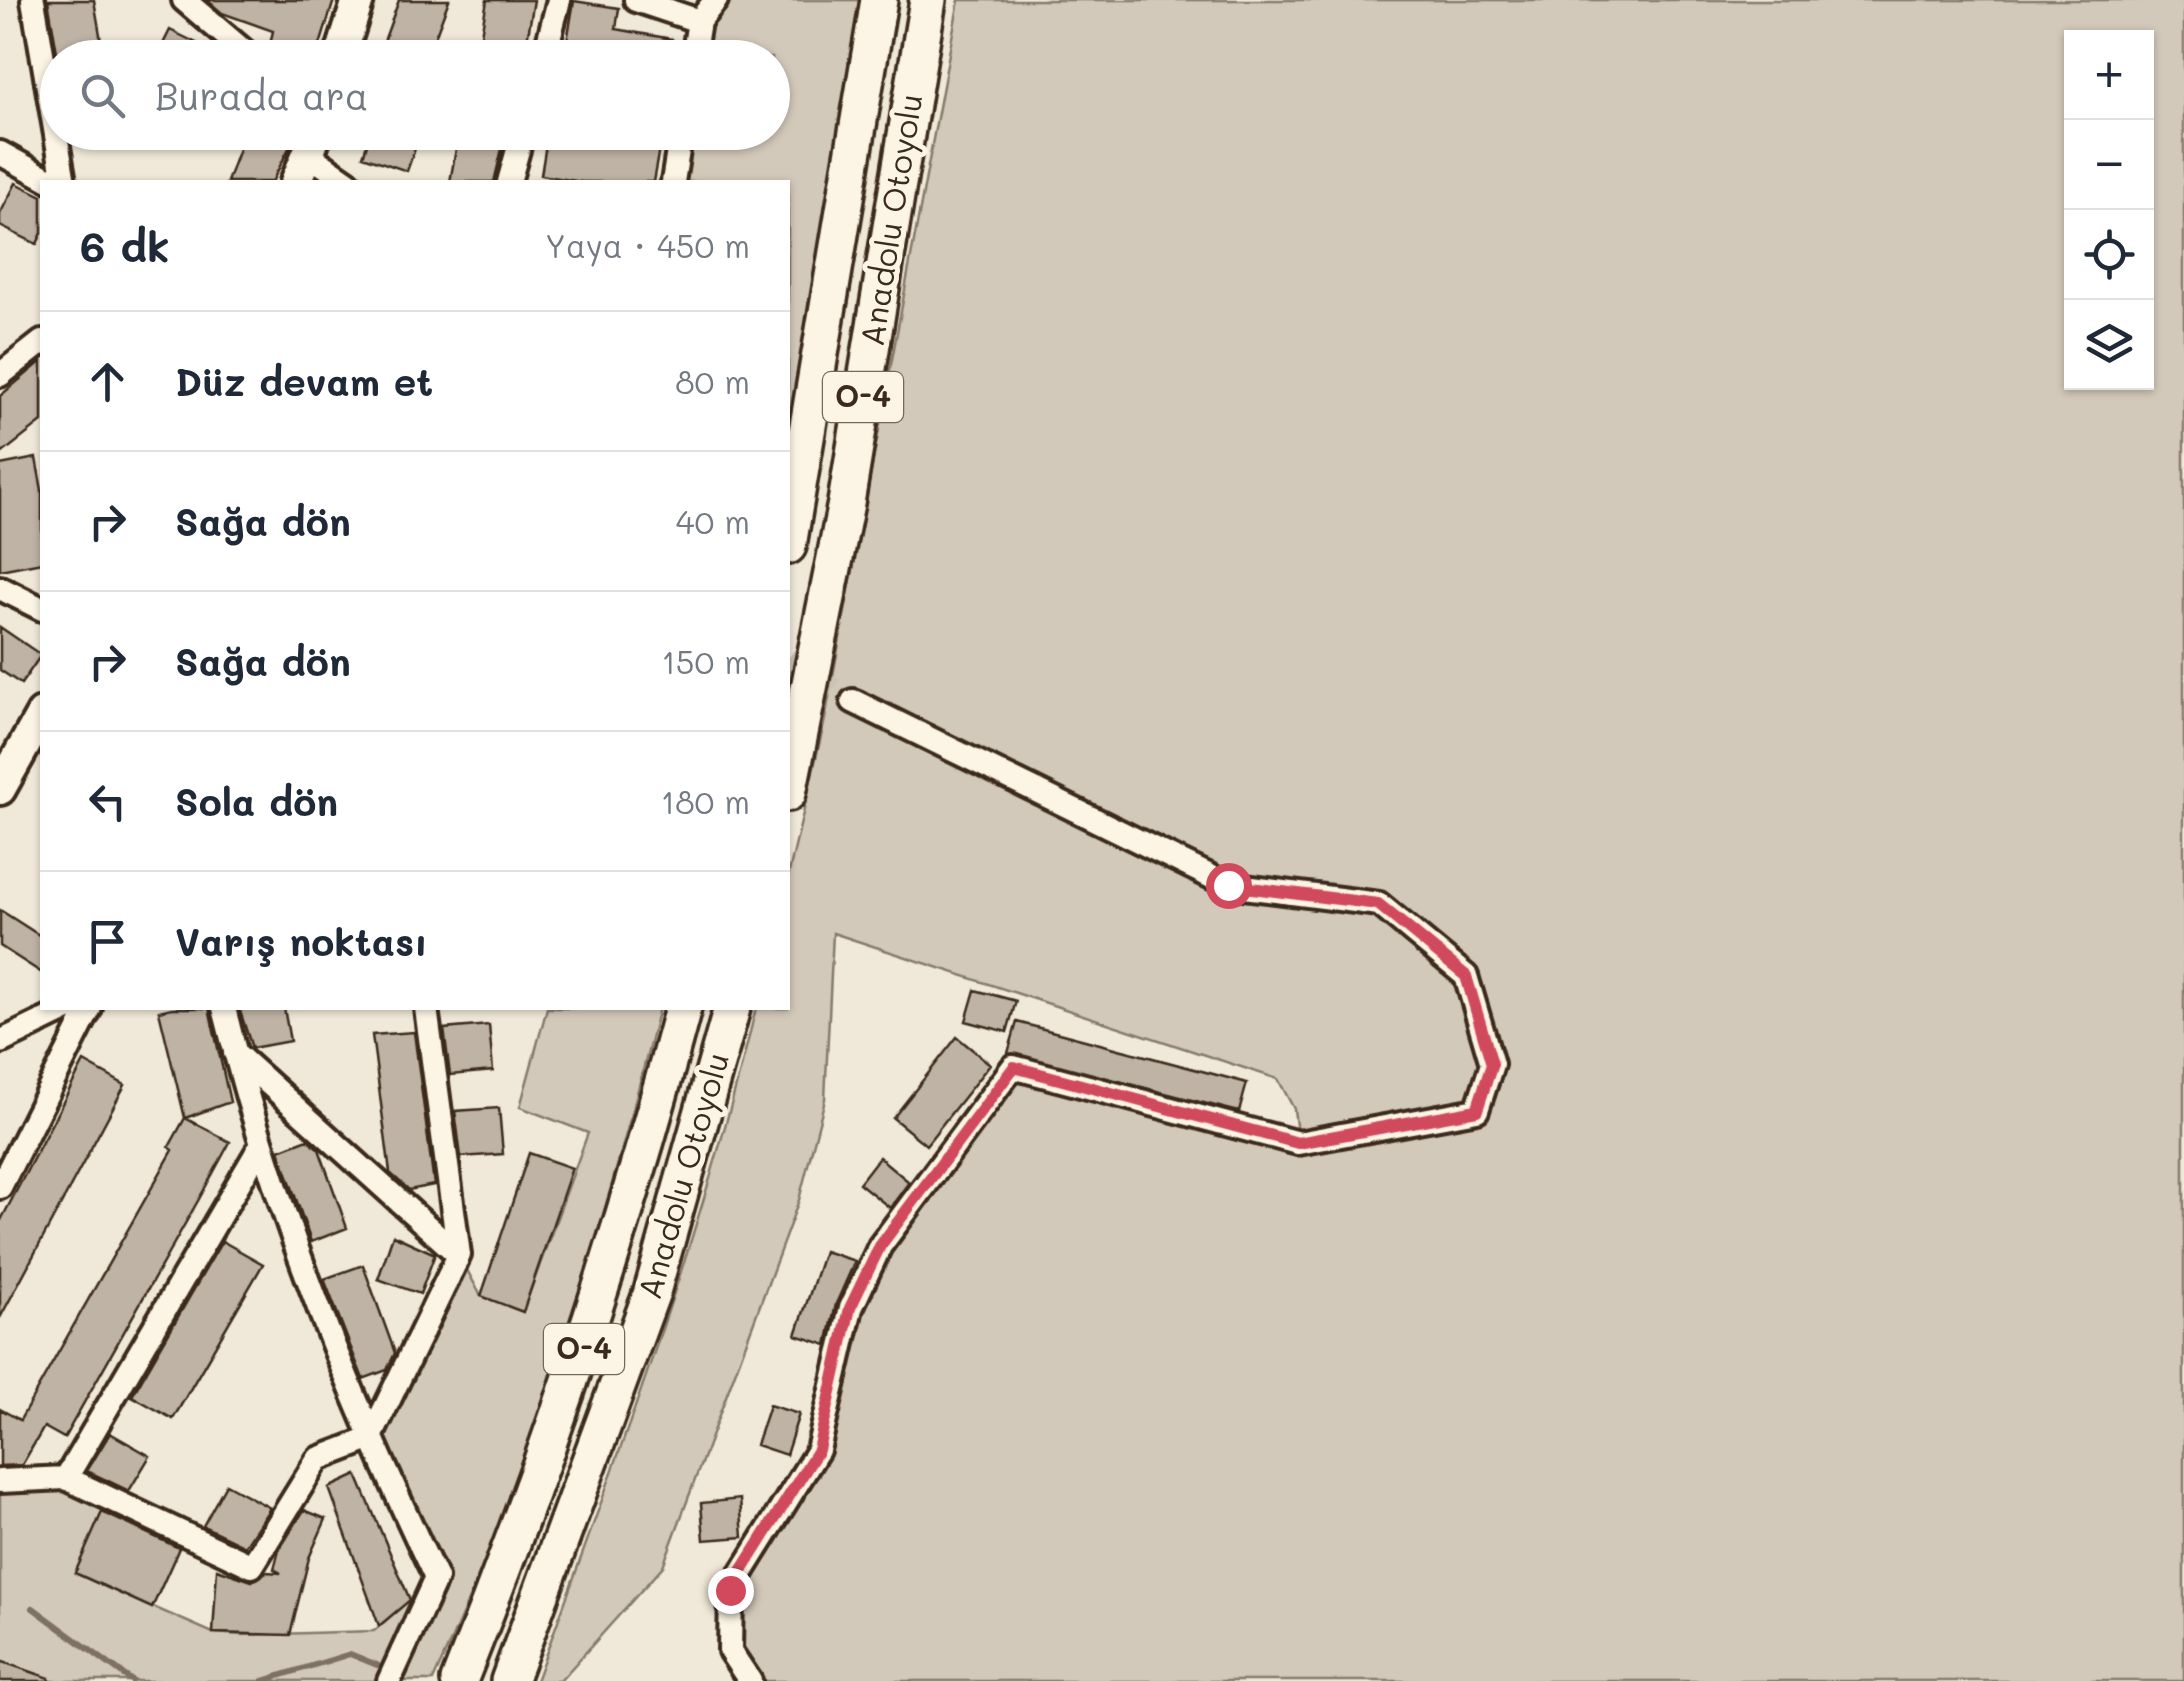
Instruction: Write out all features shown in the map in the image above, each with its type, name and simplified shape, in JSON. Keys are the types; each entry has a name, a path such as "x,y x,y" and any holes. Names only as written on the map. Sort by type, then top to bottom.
{"highway":[{"name":"Anadolu Otoyolu","path":"790,534 880,0"},
{"name":"Anadolu Otoyolu","path":"790,782 846,503 928,0"},
{"name":"Anadolu Otoyolu","path":"459,1681 540,1476 602,1294 681,1010"},
{"name":"Anadolu Otoyolu","path":"509,1681 652,1292 731,1010"}],"main road":[{"path":"346,40 358,0"},
{"path":"0,789 40,718"}],"street":[{"path":"33,0 40,41"},
{"path":"184,0 231,40"},
{"path":"549,40 559,0"},
{"path":"636,0 699,21"},
{"path":"696,40 699,21 716,0"},
{"path":"59,150 64,180"},
{"path":"510,180 518,150"},
{"path":"672,180 678,150"},
{"path":"0,153 49,180"},
{"path":"307,157 345,180"},
{"path":"0,375 40,344"},
{"path":"0,588 40,608"},
{"path":"750,1681 730,1652 730,1590 818,1450 850,1308 880,1246 1014,1067 1298,1143 1477,1110 1492,1064 1466,976 1378,904 1228,885 853,701"},
{"path":"0,1042 66,1010"},
{"path":"0,1187 89,1010"},
{"path":"224,1010 260,1147 370,1439 436,1578 390,1681"},
{"path":"0,1482 66,1478 252,1566 318,1458 370,1439 459,1255 426,1010"},
{"path":"235,1053 459,1255"},
{"path":"66,1478 260,1147"}],"shaded area":[{"path":"716,0 862,0 790,424 790,180 673,180 678,150 790,150 790,40 700,40"},
{"path":"959,0 2184,0 2184,1681 750,1681 730,1651 731,1590 818,1450 851,1308 1013,1067 1298,1142 1294,1109 1278,1079 833,933 825,1099 799,1200 663,1566 560,1681 536,1681 684,1263 755,1010 790,1010 790,868 824,724"},
{"path":"546,1010 658,1010 588,1265 533,1434 433,1681 27,1681 0,1661 0,1481 66,1478 110,1498 75,1573 213,1633 374,1631 435,1578 370,1439 459,1255 481,1296 523,1311 588,1133 520,1107"}],"building":[{"path":"48,0 94,0 101,40 55,40"},
{"path":"207,0 334,0 322,40 271,40 273,31 222,13"},
{"path":"399,0 449,0 434,40 385,40"},
{"path":"487,0 534,0 527,40 480,40"},
{"path":"574,1 619,8 616,29 672,39 672,40 567,40"},
{"path":"170,30 190,40 165,40"},
{"path":"239,150 288,150 273,180 228,180"},
{"path":"365,150 415,150 407,171 363,156"},
{"path":"456,150 502,150 494,180 450,180"},
{"path":"545,150 659,150 653,180 570,180 541,175"},
{"path":"16,183 40,195 37,244 0,226 0,214"},
{"path":"40,363 40,424 0,455 0,396"},
{"path":"36,458 40,479 40,562 0,570 0,465"},
{"path":"0,627 40,656 21,684 0,670"},
{"path":"0,910 40,936 40,972 0,946"},
{"path":"975,990 1016,1001 1007,1032 966,1021"},
{"path":"209,1010 230,1102 185,1118 159,1011"},
{"path":"240,1010 284,1010 290,1041 252,1048"},
{"path":"1017,1022 1247,1083 1239,1112 1008,1053"},
{"path":"489,1025 493,1071 450,1075 444,1029"},
{"path":"414,1032 434,1185 409,1190 390,1173 372,1035"},
{"path":"957,1037 990,1064 926,1145 893,1118"},
{"path":"84,1062 125,1085 0,1318 0,1222"},
{"path":"499,1108 503,1154 461,1157 455,1111"},
{"path":"185,1118 230,1142 64,1438 44,1427 22,1465 0,1466 0,1409 20,1420 173,1150 169,1147"},
{"path":"308,1139 319,1149 347,1228 311,1242 279,1150"},
{"path":"529,1153 572,1168 523,1312 481,1296"},
{"path":"879,1157 909,1182 890,1208 859,1183"},
{"path":"393,1235 435,1254 420,1294 378,1279"},
{"path":"222,1241 263,1264 173,1419 132,1396"},
{"path":"824,1251 855,1261 836,1304 827,1345 796,1335"},
{"path":"363,1265 395,1353 387,1370 363,1379 324,1279"},
{"path":"769,1405 799,1414 786,1455 756,1445"},
{"path":"110,1433 150,1456 129,1491 87,1471"},
{"path":"357,1475 410,1600 379,1626 329,1488"},
{"path":"226,1484 270,1508 245,1546 203,1526"},
{"path":"740,1499 743,1537 704,1540 701,1503"},
{"path":"304,1510 326,1519 309,1558 290,1635 213,1633 217,1569 252,1581 266,1572 281,1573 274,1569 279,1550"},
{"path":"102,1512 179,1548 152,1608 75,1573"},
{"path":"0,1661 49,1678 49,1681 0,1681"}],"waterway":[{"path":"33,1608 132,1681"},
{"path":"263,1681 350,1654 377,1665"}],"tunnel":[{"path":"790,660 853,701"}],"route":[{"path":"730,1590 818,1450 850,1308 880,1246 1014,1067 1298,1143 1477,1110 1492,1064 1466,976 1378,904 1228,885"}]}
